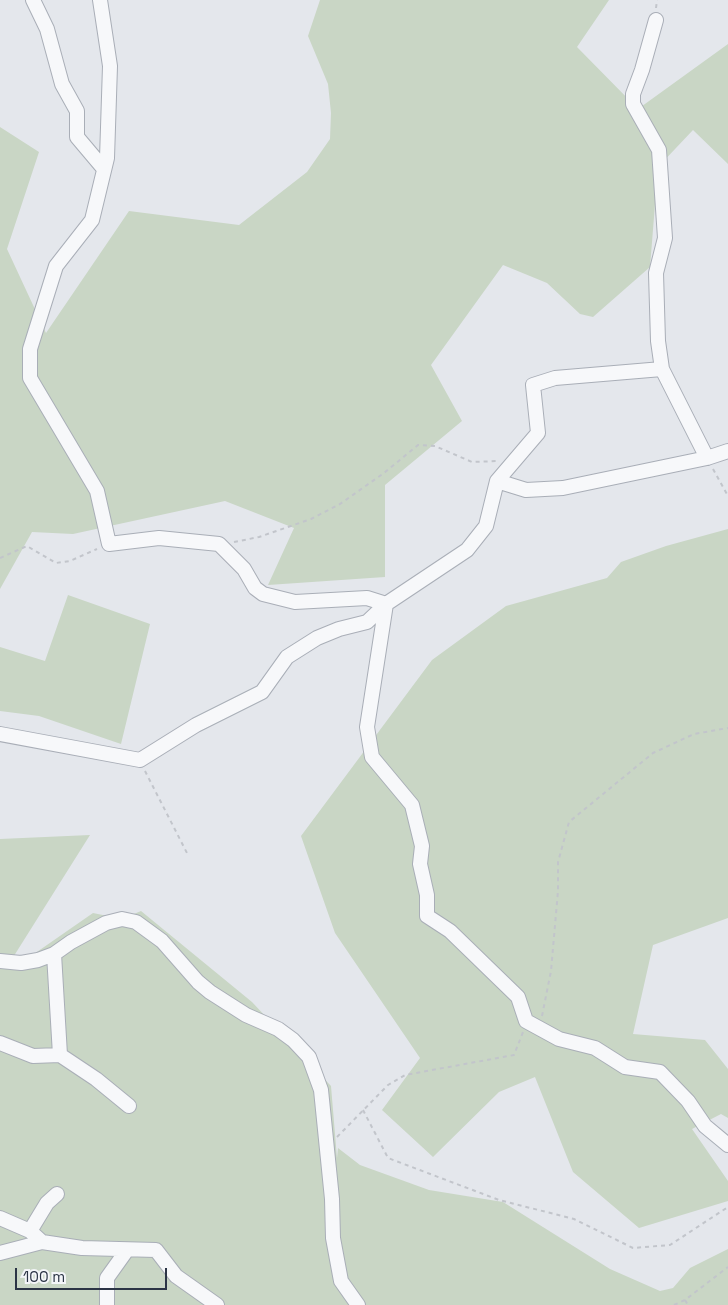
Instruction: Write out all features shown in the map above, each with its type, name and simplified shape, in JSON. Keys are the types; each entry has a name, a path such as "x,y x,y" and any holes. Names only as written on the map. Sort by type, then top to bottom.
{"street":[{"path":"33,0 47,30 62,84 77,111 77,137 104,169"},
{"path":"100,0 110,66 107,158 92,220 56,266 30,349 30,378 97,490 109,544 159,538 219,544 244,569 255,588 263,594 295,602 367,598 386,604"},
{"path":"656,20 642,70 632,94 632,104 658,150 665,238 656,273 656,308 662,368 707,458"},
{"path":"0,734 140,760 196,725 262,692 287,657 317,638 339,629 367,622 386,604 467,550 486,526 497,481 538,433 533,385 555,378 662,368"},
{"path":"497,481 526,490 563,488 707,458 728,451"},
{"path":"386,604 367,727 372,757 412,805 422,846 420,864 427,895 427,916 450,931 518,997 526,1021 559,1039 595,1048 625,1067 660,1072 688,1100 705,1126 728,1145"},
{"path":"0,961 21,963 54,954 71,942 112,921 136,922 146,927 210,992 246,1015 278,1029 293,1040 309,1057 321,1090 332,1199 333,1238 341,1281 358,1305"},
{"path":"54,954 60,1055"},
{"path":"0,1043 34,1056 60,1055 96,1079 129,1106"},
{"path":"31,1229 47,1203 57,1194"},
{"path":"0,1218 31,1229 42,1242"},
{"path":"0,1253 42,1242 82,1248 156,1250 176,1276 218,1305"},
{"path":"107,1305 107,1278 127,1250"}],"path":[{"path":"219,544 259,537 311,519 340,504 384,474 418,445 435,446 472,462 496,462 515,458"},
{"path":"707,458 728,496"},
{"path":"0,558 27,546 56,563 70,561 109,544"},
{"path":"327,1147 388,1085 405,1075 514,1055 526,1021 542,1018 551,971 558,891 558,862 569,822 654,753 694,734 728,728"},
{"path":"140,760 188,855"},
{"path":"363,1110 388,1158 499,1200 574,1219 634,1248 670,1245 728,1207"},
{"path":"674,1305 685,1300 728,1267"},
{"path":"685,1300 688,1305"}],"green space":[{"path":"320,0 609,0 577,47 638,109 728,44 728,164 693,130 658,167 650,267 593,317 580,314 547,283 503,265 431,365 462,421 385,485 385,577 268,585 294,528 225,501 73,534 32,532 0,589 0,127 39,152 7,249 46,333 129,211 239,225 307,172 330,139 331,113 328,84 308,36"},
{"path":"728,529 728,918 653,945 633,1034 705,1040 728,1069 728,1118 721,1114 692,1129 728,1181 728,1201 639,1228 573,1172 535,1077 499,1092 433,1157 382,1110 420,1058 335,933 301,836 432,660 506,606 607,578 621,562 666,546"},
{"path":"68,595 150,624 121,744 39,716 0,711 0,647 45,661"},
{"path":"90,835 12,959 21,963 93,913 122,919 141,911 252,1002 331,1086 337,1158 338,1148 360,1165 429,1190 503,1202 610,1269 660,1291 673,1288 690,1268 728,1249 728,1305 0,1305 0,839"}]}
